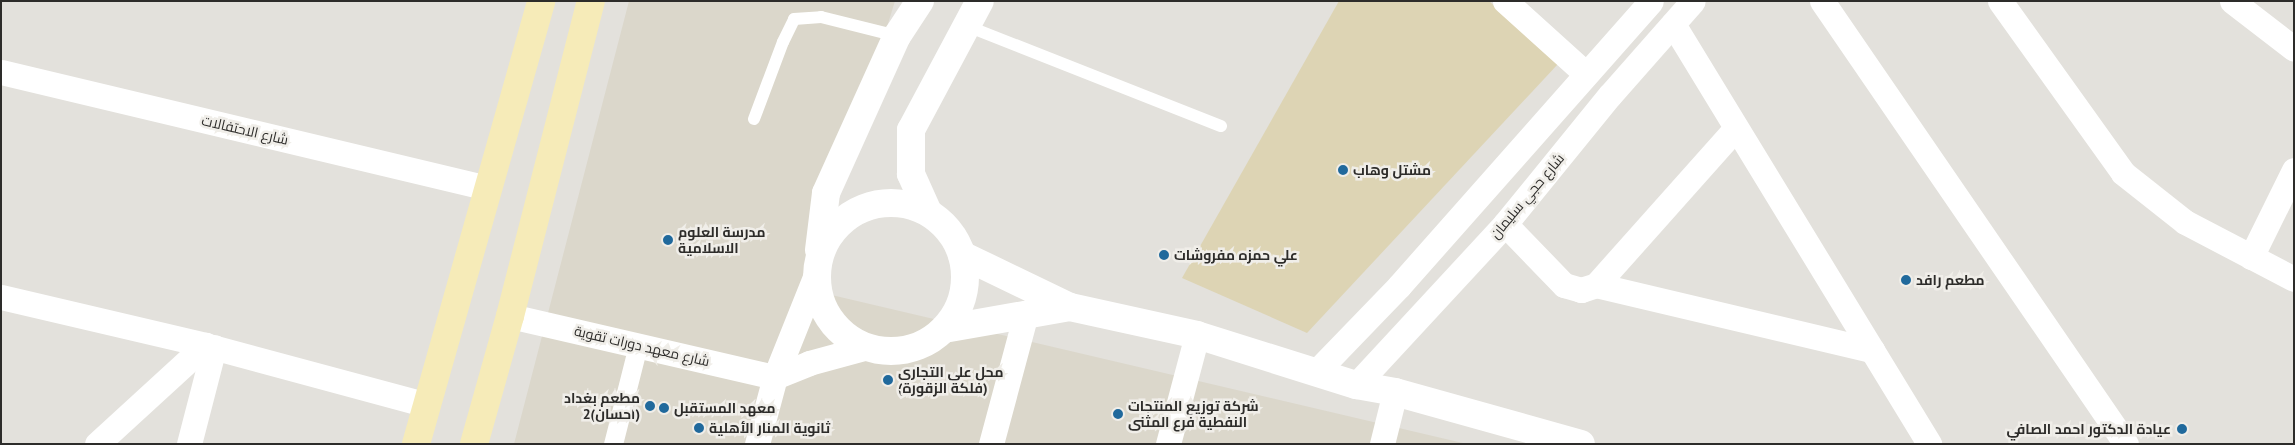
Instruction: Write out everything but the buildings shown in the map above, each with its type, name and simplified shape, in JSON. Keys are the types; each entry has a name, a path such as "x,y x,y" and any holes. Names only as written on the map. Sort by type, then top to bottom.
{"main road":[{"path":"416,444 541,1"},
{"path":"474,444 510,316 591,1"}],"street":[{"path":"868,348 847,337 831,321 820,300 818,261 826,193 897,36 920,1"},
{"path":"928,212 911,174 911,130 980,1"},
{"path":"1506,1 1586,74"},
{"path":"1316,371 1399,286 1651,1"},
{"name":"شارع حجي سليمان","path":"1356,386 1505,224 1610,95 1693,1"},
{"path":"1822,1 2126,444"},
{"path":"2000,1 2123,173 2185,222 2294,279"},
{"path":"2232,1 2294,49"},
{"path":"1673,24 1930,444"},
{"name":"شارع الاحتفالات","path":"1,72 488,188"},
{"path":"1505,224 1564,285 1581,290 1596,285 1736,128"},
{"path":"2251,257 2294,170"},
{"path":"757,444 775,377 818,261 837,225 857,210 880,203 905,204 928,212 949,230 962,255 965,281 959,307 944,329 921,345 894,351 868,348 809,363 775,377"},
{"path":"962,255 1070,307 1197,335 1316,371 1356,386 1395,392 1581,444"},
{"path":"1596,285 1872,350"},
{"path":"1,297 209,346 427,405"},
{"path":"944,329 1026,313 1070,307"},
{"path":"991,444 1026,313"},
{"name":"شارع معهد دورات تقوية","path":"510,316 775,377"},
{"path":"1168,444 1197,335"},
{"path":"614,444 638,345"},
{"path":"97,444 209,346"},
{"path":"189,444 209,346"},
{"path":"1382,444 1395,392"}],"lane":[{"path":"754,119 783,42 794,19 821,17 897,36"},
{"path":"966,26 1221,126"}],"shaded area":[{"path":"629,1 895,1 806,289 1467,444 514,444"},
{"path":"1339,1 1489,1 1558,64 1307,333 1182,278"}],"place":[{"name":"مشتل وهاب","path":"1343,170"},
{"name":"مدرسة العلوم الاسلامية","path":"668,240"},
{"name":"علي حمزه مفروشات","path":"1164,255"},
{"name":"مطعم رافد","path":"1906,280"},
{"name":"محل علي التجاري (فلكة الزقورة)","path":"888,380"},
{"name":"مطعم بغداد 2(احسان)","path":"650,406"},
{"name":"معهد المستقبل","path":"664,408"},
{"name":"شركة توزيع المنتجات النفطية فرع المثنى","path":"1118,414"},
{"name":"ثانوية المنار الأهلية","path":"699,428"},
{"name":"عيادة الدكتور احمد الصافي","path":"2182,429"}]}
